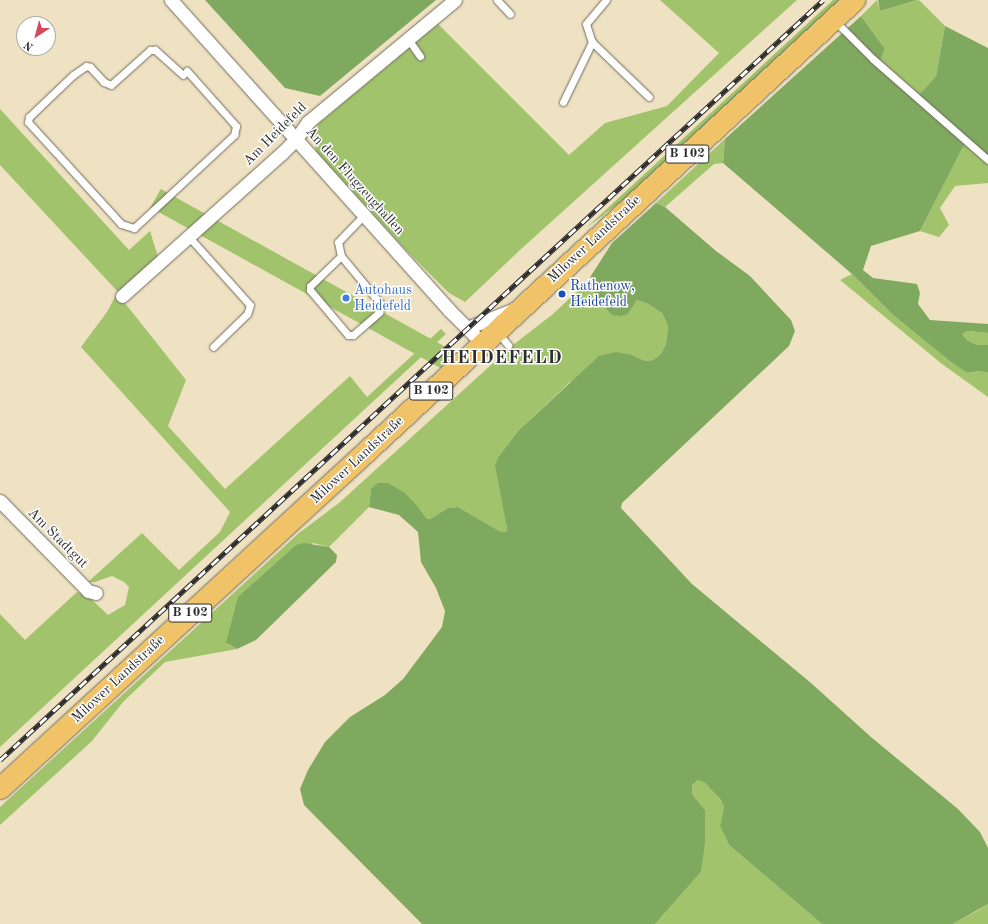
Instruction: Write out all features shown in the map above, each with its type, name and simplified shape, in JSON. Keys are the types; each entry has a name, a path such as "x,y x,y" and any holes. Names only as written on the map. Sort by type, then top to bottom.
{"main road":[{"name":"Milower Landstraße","path":"0,788 495,340 521,307 854,0"}],"street":[{"name":"An den Flugzeughallen","path":"171,0 467,328 495,340"},
{"name":"Am Heidefeld","path":"122,296 296,139 308,122 455,0"},
{"path":"467,328 489,318 521,307"},
{"name":"Am Stadtgut","path":"0,502 88,591 96,593"}],"lane":[{"path":"497,0 510,14"},
{"path":"606,0 586,24 592,42 649,97"},
{"path":"833,19 873,58 988,160"},
{"path":"408,39 420,56"},
{"path":"563,102 592,42"},
{"path":"150,50 155,50 185,73 236,126 234,135 134,228 121,224 28,122 29,116 73,75 86,66 90,67 104,82 110,85 150,50"},
{"path":"341,256 310,286 310,290 348,335 353,335 379,312 380,302 341,256 338,242 364,215"},
{"path":"189,237 250,305 247,314 212,347"}],"green space":[{"path":"205,0 436,0 320,96 285,88"},
{"path":"660,0 797,0 520,250 465,302 449,293 406,250 316,152 314,138 318,124 438,24 569,155 605,123 667,106 719,53"},
{"path":"833,0 842,0 625,199 586,228"},
{"path":"877,0 880,11 919,0 945,26 936,76 919,95 879,62 885,49 861,16"},
{"path":"878,0 918,0 880,11"},
{"path":"861,16 885,49 878,65 966,141 920,231 871,246 863,270 873,278 917,284 920,293 918,304 930,320 988,324 988,333 967,331 962,334 967,340 977,345 988,345 988,373 979,371 967,373 947,359 892,314 852,274 723,163 725,139"},
{"path":"945,26 988,48 988,157 919,95 936,76"},
{"path":"0,109 129,250 150,231 158,257 118,292 0,165"},
{"path":"725,139 723,163 714,164 665,207 656,203"},
{"path":"966,141 988,163 988,183 955,186 940,208 949,225 939,237 920,231"},
{"path":"161,189 451,350 441,368 150,207"},
{"path":"656,203 665,207 716,251 750,276 791,320 795,331 789,346 622,503 621,508 692,584 811,683 871,737 958,809 980,832 988,848 988,904 953,924 822,924 729,845 720,826 724,807 721,800 705,783 698,780 692,785 692,794 705,810 705,842 701,872 655,924 422,924 304,805 300,789 308,770 325,742 350,717 385,695 403,679 442,627 445,611 436,588 421,562 418,532 399,515 369,507 371,489 378,483 388,483 405,493 427,519 430,519 448,508 458,507 501,532 506,532 507,528 495,465 499,456 519,430 599,356 616,352 632,355 645,361 653,360 661,354 666,344 668,326 662,313 648,304 637,300 628,314 621,316 612,315 602,304 587,282 612,243"},
{"path":"852,274 892,314 947,359 967,373 980,371 988,373 988,397 942,364 840,280"},
{"path":"587,282 602,304 628,314 637,300 648,304 662,313 668,326 666,344 661,354 653,360 645,361 632,355 570,382 519,430 499,456 507,528 506,532 501,532 458,507 448,508 430,519 427,519 419,508 371,489 369,507 329,547 313,543 227,644 237,649 165,662 123,702 92,741 0,825 0,807 299,533 339,503 513,345 553,314"},
{"path":"117,293 186,380 168,426 225,489 350,376 367,397 441,329 446,334 0,747 0,614 25,640 77,592 89,597 108,615 125,605 129,587 124,582 112,576 95,582 88,582 142,533 179,570 220,532 230,512 81,347 107,312"},
{"path":"963,332 988,333 988,345 977,345 967,340 962,334"},
{"path":"304,543 329,547 337,555 336,562 256,640 237,649 226,643 238,597 296,545"},
{"path":"698,780 705,783 721,800 724,807 720,826 729,845 822,924 655,924 701,872 705,810 692,794 692,785"},
{"path":"988,904 988,924 953,924 977,911"}],"railway":[{"path":"0,760 823,0"}],"place":[{"name":"Rathenow, Heidefeld","path":"562,294"},
{"name":"Autohaus Heidefeld","path":"346,298"}],"district":[{"name":"HEIDEFELD","path":"502,358"}]}
